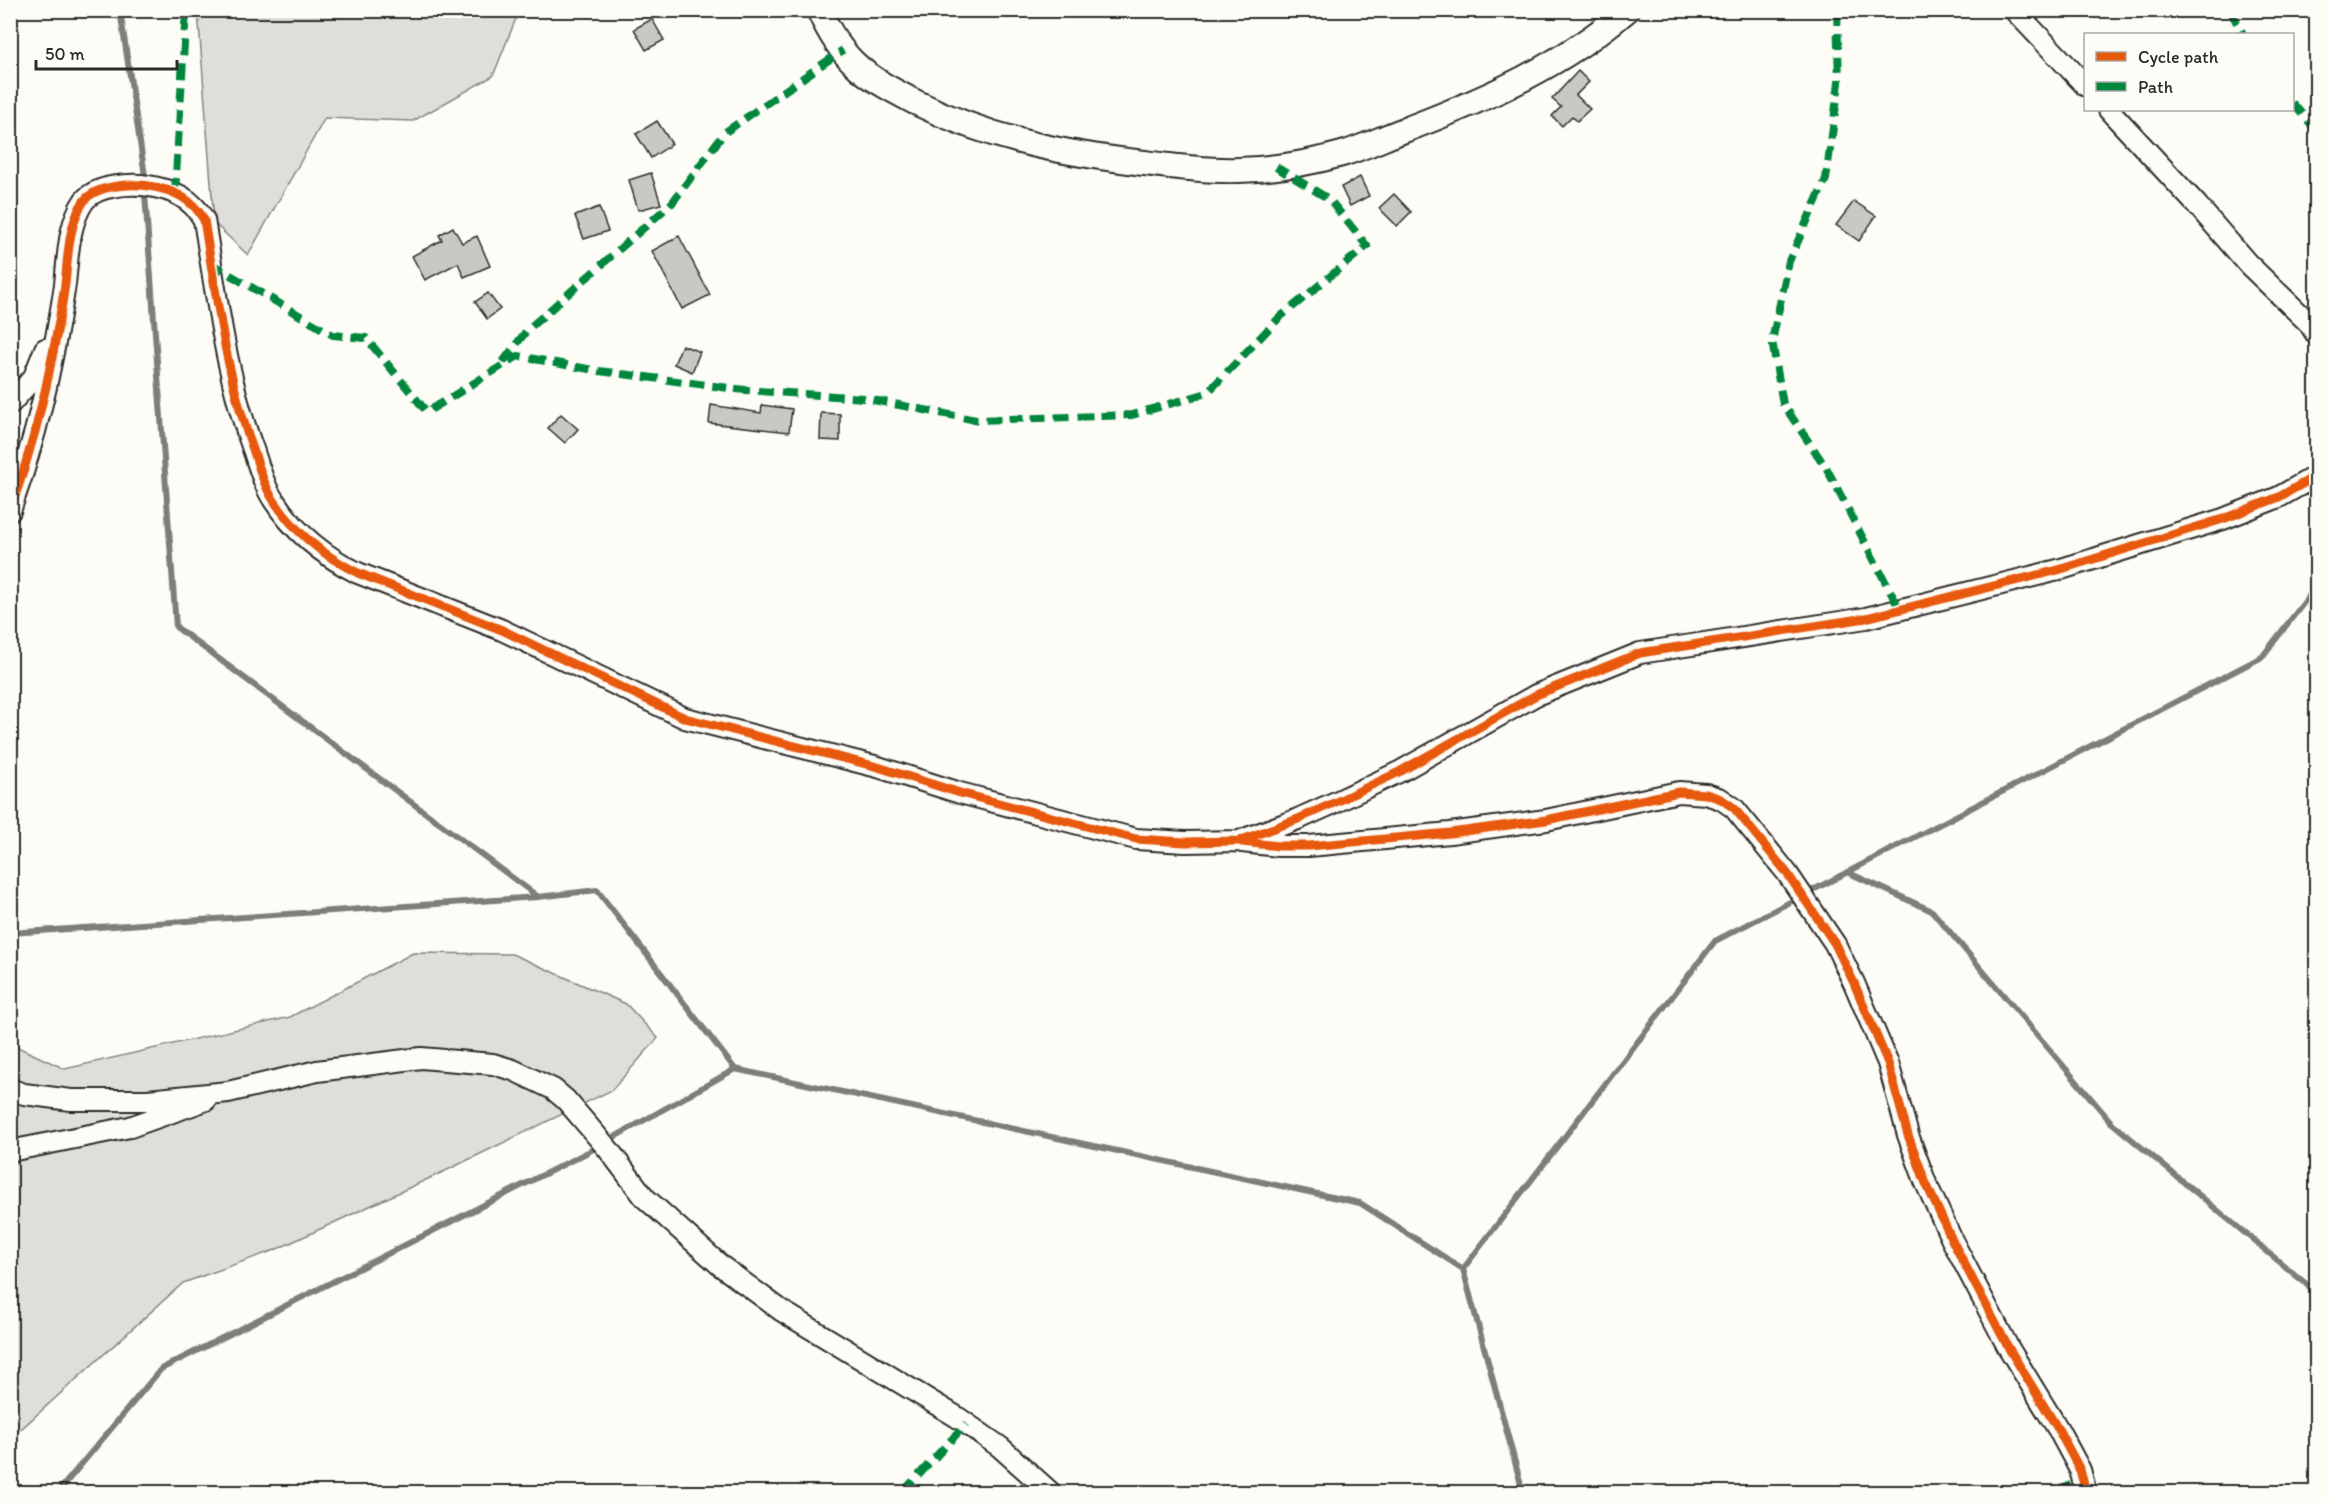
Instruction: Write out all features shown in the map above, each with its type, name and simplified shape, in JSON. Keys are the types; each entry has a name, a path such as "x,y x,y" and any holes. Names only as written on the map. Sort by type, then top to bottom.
{"main road":[{"path":"819,10 829,32 855,64 894,91 946,117 988,134 1046,149 1107,159 1174,167 1240,170 1276,166 1342,153 1473,104 1540,70 1598,35 1627,10"}],"street":[{"path":"2014,10 2084,85"},
{"path":"2110,111 2248,264 2309,323 2316,334"},
{"path":"10,511 44,395 61,311 73,224 85,199 95,193 109,188 143,185 161,188 187,198 197,207 204,220 231,378 241,416 272,498 294,526 320,551 358,573 502,630 685,718 867,764 960,793 1136,839 1185,842 1239,841 1279,846 1309,846 1450,833 1546,820 1679,792 1706,794 1721,799 1734,808 1787,873 1840,954 1888,1063 1908,1135 1952,1240 2008,1347 2080,1470 2086,1492"},
{"path":"10,404 34,376 61,311"},
{"path":"1239,841 1298,819 1401,771 1536,695 1640,653 1866,618 2036,576 2223,519 2279,497 2316,476"},
{"path":"10,1089 50,1097 98,1101 148,1100 228,1092 317,1071 421,1058 463,1060 493,1064 513,1070 553,1089 566,1100 604,1144 645,1198 721,1266 782,1311 957,1417 1000,1447 1050,1492"},
{"path":"10,1151 130,1127 228,1092"}],"shaded area":[{"path":"198,11 519,11 493,76 413,121 325,118 248,255 214,223"},
{"path":"413,953 512,954 626,1004 658,1038 612,1090 275,1250 183,1283 11,1438 11,1044 65,1069 290,1017"}],"building":[{"path":"652,19 664,40 646,50 634,29"},
{"path":"1578,71 1589,82 1576,95 1590,109 1577,121 1572,116 1562,126 1552,116 1561,107 1552,99"},
{"path":"657,121 672,144 651,158 636,134"},
{"path":"651,173 661,204 638,210 629,180"},
{"path":"1360,177 1369,196 1350,206 1341,187"},
{"path":"1394,194 1411,212 1397,226 1379,208"},
{"path":"1854,201 1876,216 1859,241 1836,225"},
{"path":"599,207 608,231 584,239 575,216"},
{"path":"453,227 462,243 477,236 490,266 464,277 458,263 425,280 412,256 442,240 439,235"},
{"path":"679,236 710,295 682,309 652,251"},
{"path":"488,293 500,309 487,319 475,302"},
{"path":"682,345 700,352 692,372 674,364"},
{"path":"711,405 761,413 762,405 792,409 789,432 709,423"},
{"path":"821,413 840,414 840,441 820,440"},
{"path":"561,414 578,429 565,443 548,428"}],"waterway":[{"path":"120,10 145,176"},
{"path":"145,194 176,627 537,896"},
{"path":"1463,1269 1715,941 2262,657 2316,587"},
{"path":"1847,872 1932,911 2111,1122 2316,1292"},
{"path":"10,933 538,897 597,890 735,1069 1360,1203 1463,1269 1523,1492"},
{"path":"58,1492 161,1369 588,1152 735,1069"}],"marked path":[{"path":"175,193 186,10"},
{"path":"1837,10 1839,83 1826,179 1789,261 1772,341 1783,404 1827,469 1900,610"},
{"path":"2230,10 2242,33"},
{"path":"503,362 527,330 672,203 724,133 843,50"},
{"path":"2294,105 2312,125 2316,137"},
{"path":"210,263 333,335 366,338 427,412 518,356 599,371 745,390 863,398 976,420 1132,415 1207,393 1279,318 1367,246 1329,199 1276,167"},
{"path":"903,1492 966,1424"},
{"path":"2058,1492 2082,1479"}],"cycle path":[{"path":"10,511 30,450 46,389 63,300 70,241 79,210 84,201 105,188 133,185 166,190 188,201 204,220 229,366 244,424 267,488 290,522 333,559 358,573 502,630 685,718 878,767 960,793 1136,839 1185,842 1239,841 1298,819 1401,771 1536,695 1640,653 1866,618 2058,570 2223,519 2279,497 2316,476"},
{"path":"1242,842 1309,846 1450,833 1546,820 1679,792 1706,794 1721,799 1734,808 1787,873 1835,944 1888,1063 1908,1135 1925,1181 1952,1240 2008,1347 2080,1470 2086,1492"}]}
